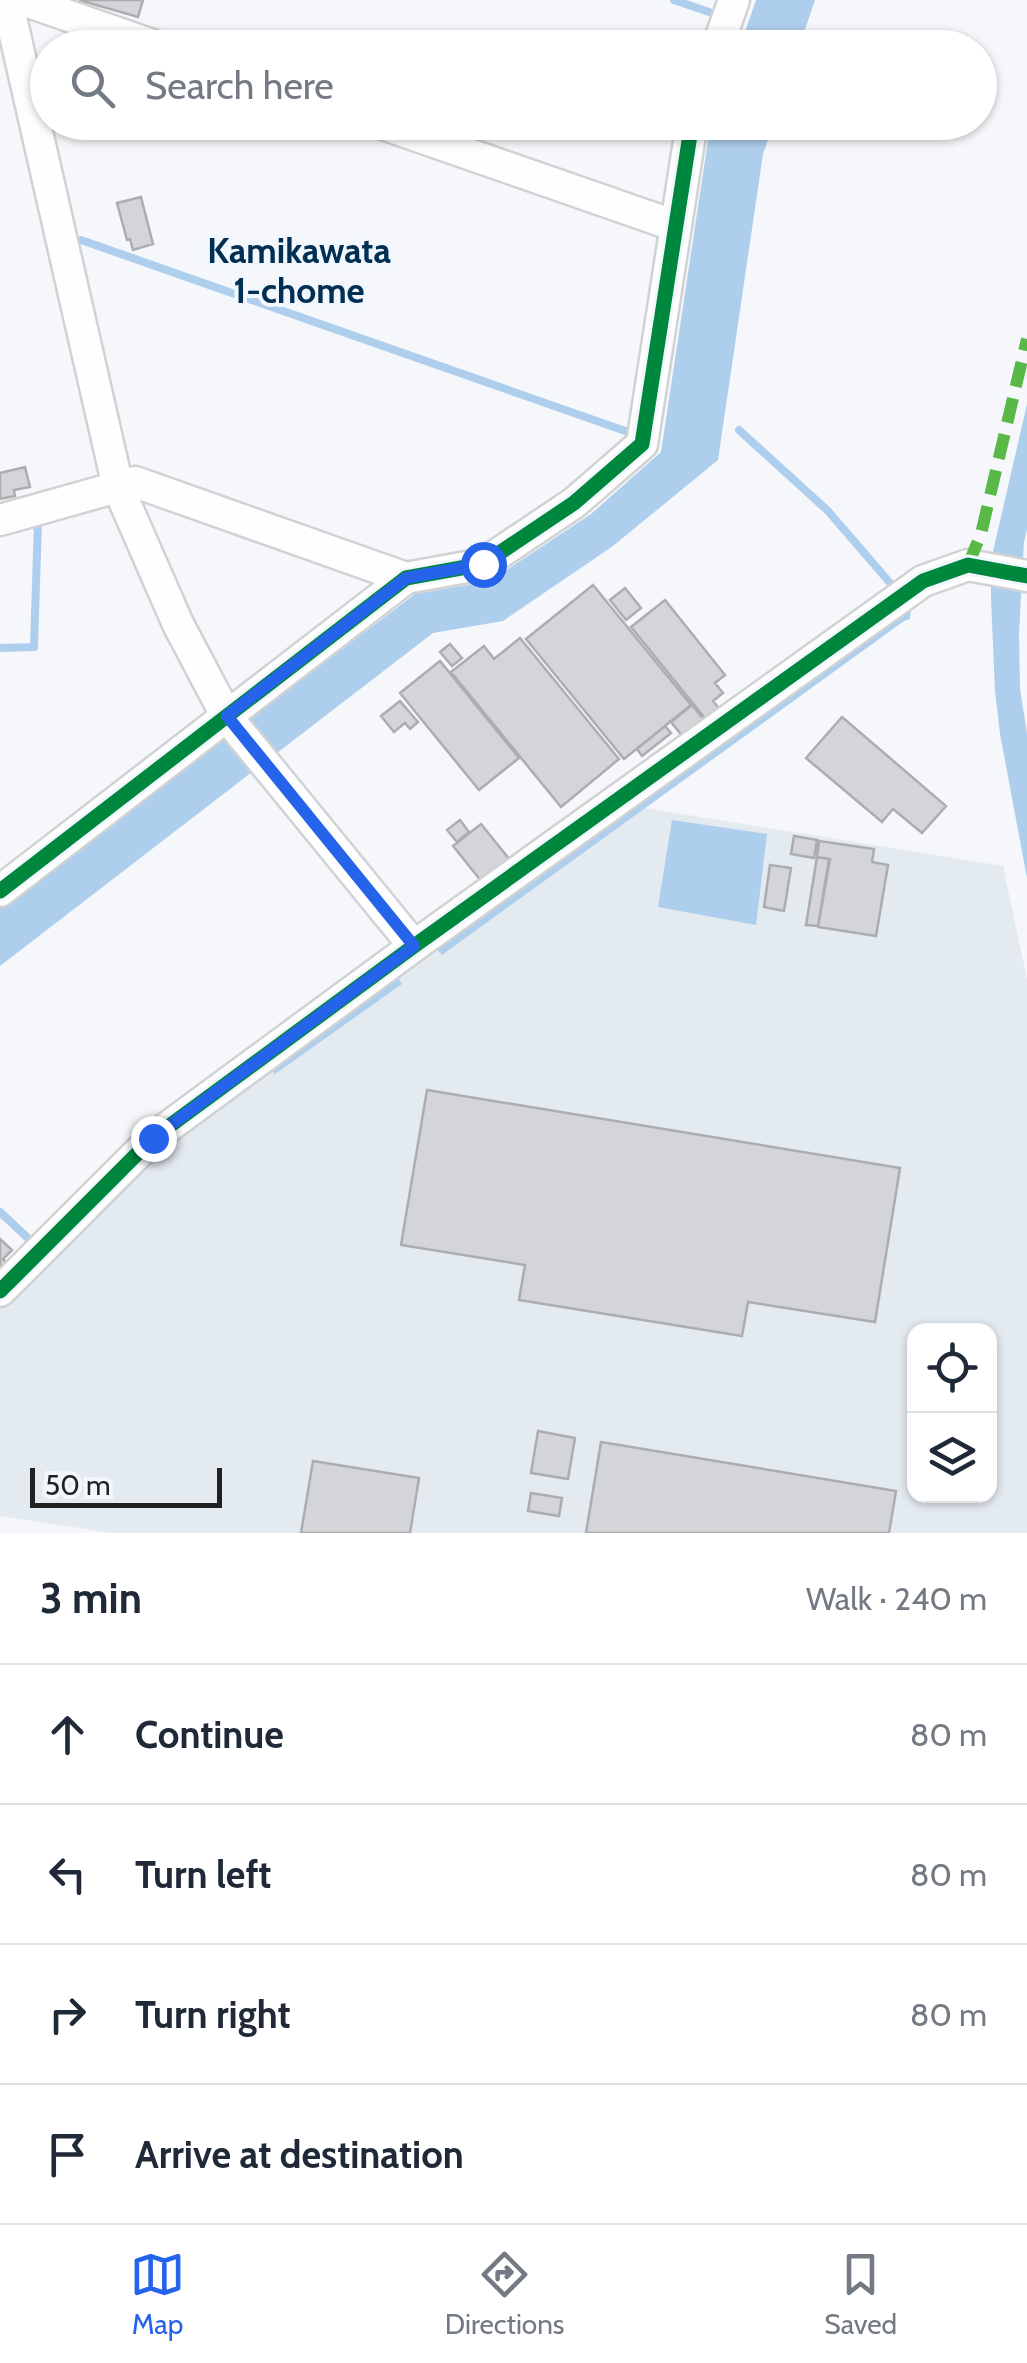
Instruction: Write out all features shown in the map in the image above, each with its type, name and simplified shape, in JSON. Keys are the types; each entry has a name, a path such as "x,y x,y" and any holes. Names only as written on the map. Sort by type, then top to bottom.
{"street":[{"path":"7,0 14,97 118,487 178,624 229,719 414,946"},
{"path":"23,0 109,30"},
{"path":"723,30 734,0"},
{"path":"429,140 676,226"},
{"path":"0,891 229,719 406,578 483,564 574,503 642,444 689,140"},
{"path":"0,520 136,482 406,578"},
{"path":"0,1291 153,1138 923,581 968,565 1027,576"}],"shaded area":[{"path":"645,808 1003,866 1027,979 1027,1533 112,1533 0,1516 0,1306 167,1138 435,947 442,955"}],"water":[{"path":"756,0 815,0 805,30 746,30"},
{"path":"708,140 768,140 718,460 613,546 503,621 433,633 0,966 0,908 415,594 490,581 591,514 661,452"},
{"path":"1027,404 1027,529 1019,633 1020,689 1027,733 1027,878 995,691 991,560"},
{"path":"911,607 910,619 442,955 435,947"},
{"path":"672,820 767,834 756,925 658,907"},
{"path":"396,975 402,984 275,1074 268,1066"}],"building":[{"path":"79,0 143,0 138,17"},
{"path":"141,197 153,244 133,250 117,203"},
{"path":"25,467 30,487 14,490 15,496 0,499 0,473"},
{"path":"593,585 691,705 624,759 526,639"},
{"path":"625,588 641,608 626,620 610,600"},
{"path":"665,600 725,675 715,683 723,693 713,701 721,711 708,722 631,627"},
{"path":"520,638 619,759 561,807 451,672 484,646 494,659"},
{"path":"450,644 462,658 452,666 440,652"},
{"path":"440,661 519,758 479,790 400,693"},
{"path":"400,701 418,722 410,729 405,723 394,732 381,716"},
{"path":"692,705 705,721 684,738 671,722"},
{"path":"842,717 946,806 922,833 893,809 882,822 806,758"},
{"path":"665,726 671,733 642,756 637,749"},
{"path":"460,820 469,832 457,842 447,830"},
{"path":"481,824 510,860 482,882 453,846"},
{"path":"794,836 817,840 814,858 791,854"},
{"path":"819,841 874,849 872,862 888,865 876,936 818,927 830,859 817,857"},
{"path":"817,857 829,859 818,926 806,925"},
{"path":"770,865 791,868 784,911 764,907"},
{"path":"427,1090 900,1168 875,1322 748,1302 742,1336 519,1300 525,1265 401,1245"},
{"path":"0,1239 12,1250 3,1259 8,1264 0,1272"},
{"path":"538,1431 575,1438 568,1479 531,1473"},
{"path":"601,1442 896,1491 889,1533 586,1533"},
{"path":"313,1461 419,1478 410,1533 301,1533"},
{"path":"531,1493 562,1498 559,1516 528,1511"}],"waterway":[{"path":"674,0 709,12"},
{"path":"81,240 628,432"},
{"path":"739,430 828,511 891,584"},
{"path":"0,648 34,647 38,521"},
{"path":"0,1212 31,1241"}],"marked path":[{"path":"968,565 981,534 1027,339"}],"cycle path":[{"path":"0,891 406,578 483,564 574,503 642,444 689,140"},
{"path":"0,1291 153,1138 923,581 968,565 1027,576"}],"district":[{"name":"Kamikawata 1-chome","path":"299,270"}],"route":[{"path":"153,1138 414,946 227,716 406,578 483,564"}]}
